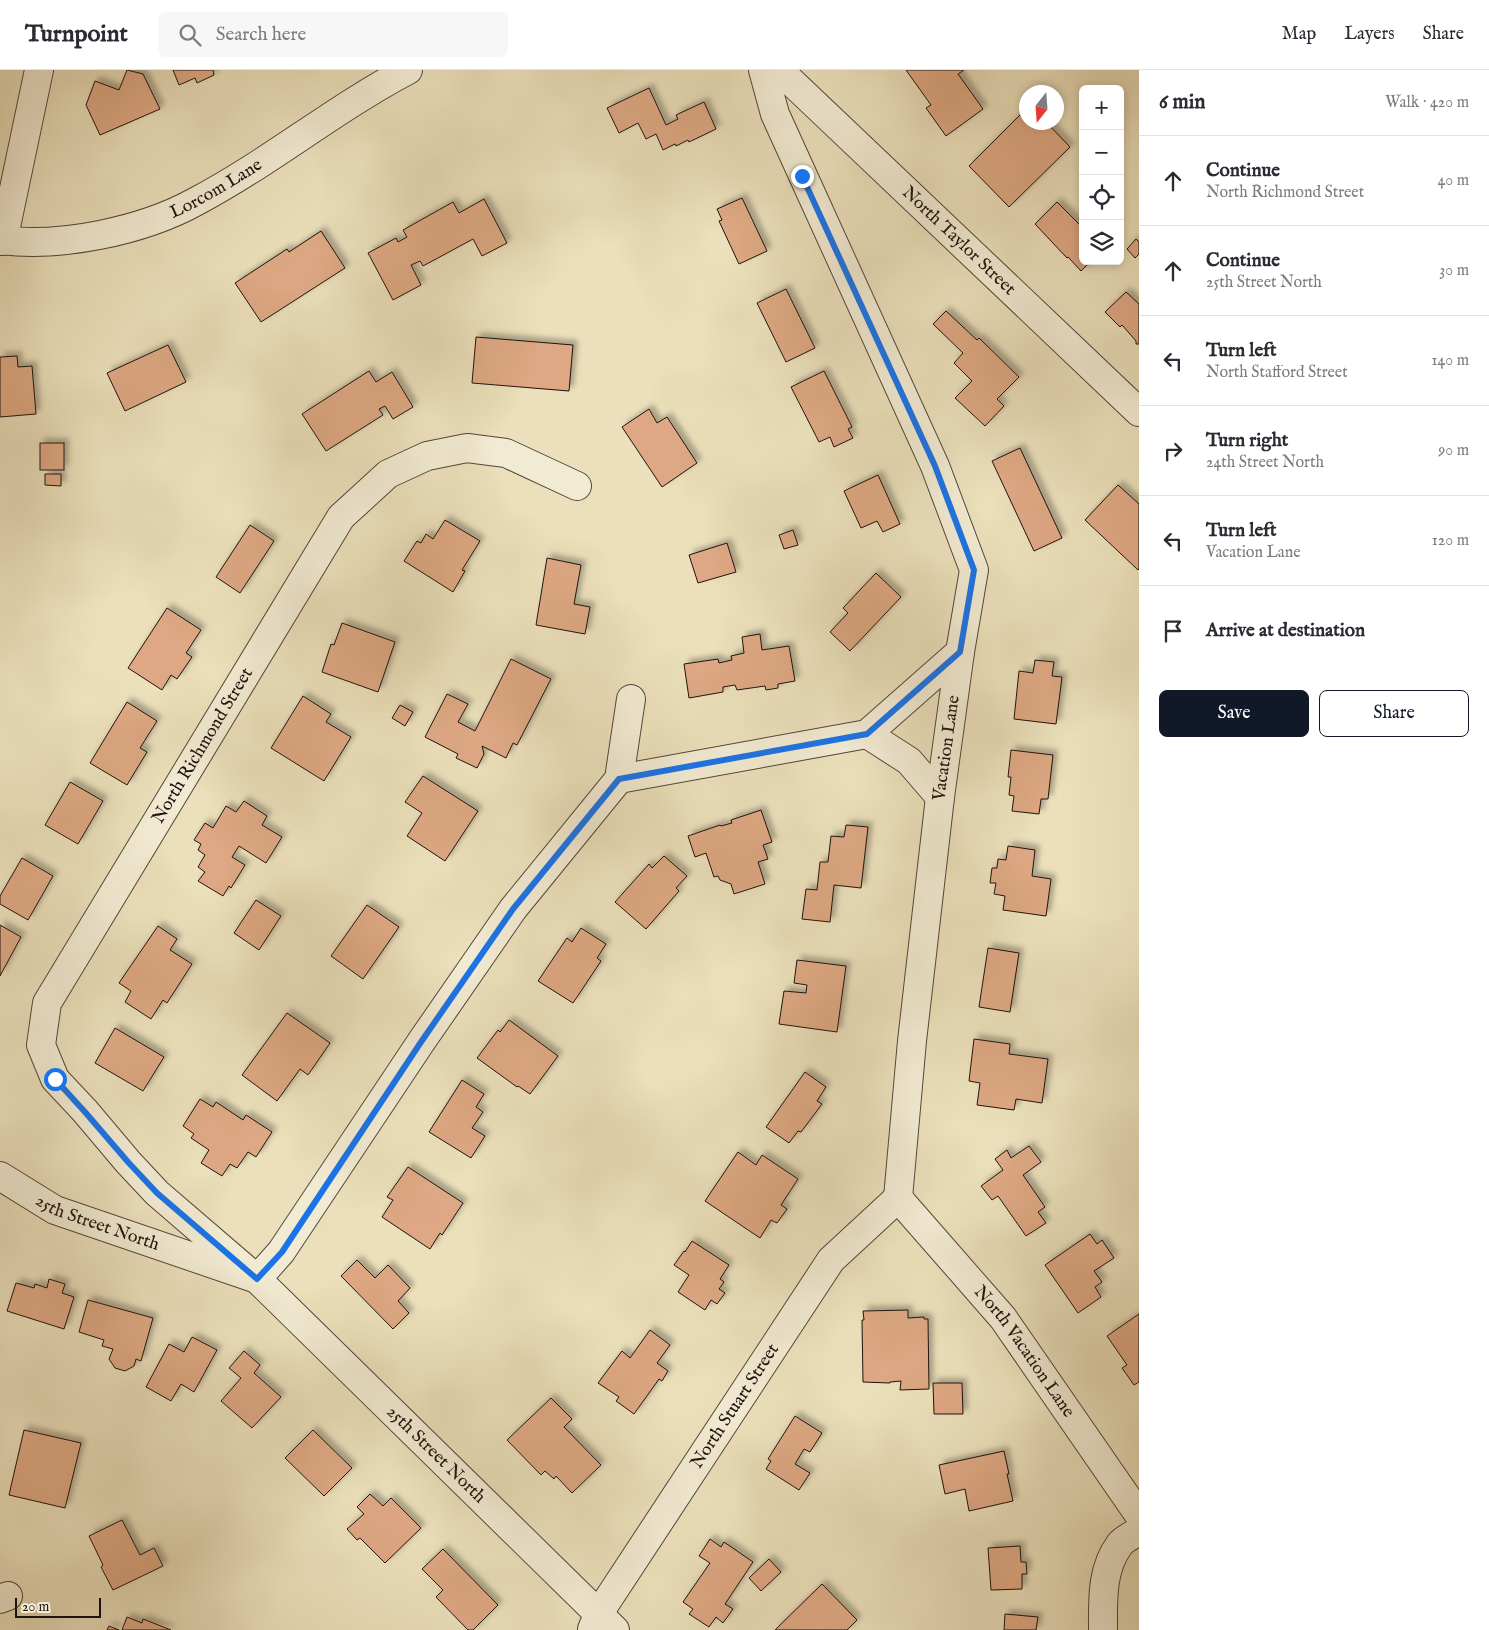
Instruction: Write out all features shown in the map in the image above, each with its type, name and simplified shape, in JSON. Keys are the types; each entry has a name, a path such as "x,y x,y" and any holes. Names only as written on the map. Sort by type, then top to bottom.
{"street":[{"path":"2,241 38,70"},
{"name":"Lorcom Lane","path":"2,241 58,242 100,235 147,222 194,203 237,179 374,88 408,70"},
{"name":"Vacation Lane","path":"763,70 775,114 935,466 974,570 960,652 940,797 912,1041 898,1198"},
{"name":"North Taylor Street","path":"779,70 1139,412"},
{"name":"North Richmond Street","path":"157,1193 55,1079 41,1045 47,1003 341,517 388,474 427,456 467,448 506,454 577,486"},
{"path":"619,779 867,734 960,652"},
{"path":"257,1279 282,1252 421,1042 513,909 619,779 631,699"},
{"path":"867,734 909,761 940,797"},
{"name":"25th Street North","path":"0,1176 55,1210 257,1279"},
{"name":"25th Street North","path":"157,1193 257,1279 602,1624"},
{"name":"North Vacation Lane","path":"898,1198 1002,1318 1139,1515"},
{"name":"North Stuart Street","path":"602,1624 831,1260 898,1198"},
{"path":"1103,1630 1103,1591 1108,1566 1120,1543 1139,1531"}],"building":[{"path":"127,70 143,74 160,109 100,135 86,105 95,81 119,90"},
{"path":"173,70 213,70 214,75 197,83 195,78 179,85"},
{"path":"906,70 964,70 958,74 983,109 946,136 926,108 931,105"},
{"path":"649,88 666,125 678,119 676,115 704,102 716,129 689,142 688,140 676,146 675,144 663,150 656,134 646,139 638,123 619,133 607,108"},
{"path":"1019,116 1019,130 1054,130 1070,147 1009,207 969,166"},
{"path":"742,198 767,251 739,264 719,221 722,220 717,209"},
{"path":"484,199 507,243 482,256 473,239 423,266 420,261 411,265 421,285 393,300 368,253 396,238 398,242 407,237 403,230 453,202 459,213"},
{"path":"1057,202 1079,224 1079,265 1087,265 1081,271 1035,224"},
{"path":"321,231 345,268 261,322 235,283 287,249 289,252"},
{"path":"1136,239 1139,242 1139,254 1135,258 1127,249"},
{"path":"786,289 815,348 786,362 757,303"},
{"path":"1126,292 1139,304 1139,344 1136,344 1136,341 1122,325 1120,327 1105,312"},
{"path":"946,311 977,340 979,338 1019,377 997,399 1004,406 985,426 955,398 972,381 954,363 963,353 933,324"},
{"path":"476,337 573,345 569,391 472,383"},
{"path":"168,345 186,382 125,411 107,373"},
{"path":"17,356 18,367 32,366 36,414 0,417 0,357"},
{"path":"369,371 376,382 392,372 413,407 393,419 385,406 379,409 383,415 326,451 302,414"},
{"path":"824,371 852,427 848,429 853,438 834,447 830,437 819,442 791,387"},
{"path":"649,409 657,423 667,417 697,463 662,487 622,427"},
{"path":"40,443 64,443 64,470 40,470"},
{"path":"1020,448 1062,538 1034,551 992,461"},
{"path":"45,474 61,474 61,486 45,485"},
{"path":"878,475 900,524 883,532 877,521 861,528 844,491"},
{"path":"1118,485 1139,504 1138,570 1085,520"},
{"path":"445,520 480,541 462,570 465,571 453,592 404,561 417,541 421,543 426,534 433,539"},
{"path":"250,525 274,541 240,593 216,577"},
{"path":"793,530 798,545 784,549 779,535"},
{"path":"727,543 736,572 698,583 689,555"},
{"path":"547,558 581,565 574,604 590,607 585,634 536,625"},
{"path":"876,573 901,597 850,651 830,632 848,613 843,608"},
{"path":"167,608 201,630 186,653 192,657 177,679 171,675 162,690 128,668"},
{"path":"342,623 395,642 378,692 322,672 331,644 334,645"},
{"path":"760,634 762,650 789,646 795,681 778,684 778,688 766,690 765,686 737,690 735,685 723,687 723,692 689,698 684,664 718,659 719,663 732,660 731,656 744,653 742,637"},
{"path":"511,659 551,679 517,745 513,743 506,758 482,746 484,754 477,768 456,758 458,754 425,737 447,694 468,704 458,722 475,731"},
{"path":"1035,660 1054,662 1052,676 1062,677 1056,724 1014,719 1019,671 1033,673"},
{"path":"303,696 331,714 326,722 351,737 324,781 271,748"},
{"path":"127,702 157,721 140,748 147,752 127,785 90,763"},
{"path":"400,705 413,712 405,726 392,718"},
{"path":"1011,750 1053,755 1048,799 1041,799 1039,814 1012,811 1014,796 1009,795 1011,777 1008,777"},
{"path":"423,776 478,811 445,861 407,836 422,813 405,802"},
{"path":"70,782 103,801 78,844 45,825"},
{"path":"244,801 267,816 262,825 282,837 266,863 239,846 232,857 245,865 231,888 229,886 223,896 198,881 205,872 198,867 205,855 198,850 201,844 194,840 205,823 213,828 226,806 236,812"},
{"path":"761,810 772,842 763,845 768,859 758,862 765,884 734,894 731,884 720,880 718,876 714,877 706,853 695,857 688,836 732,823 731,820"},
{"path":"846,825 868,827 861,888 834,885 830,922 802,919 806,889 817,890 820,862 828,862 831,836 844,837"},
{"path":"1008,846 1035,850 1032,876 1051,879 1046,916 1003,910 1005,896 994,894 996,883 990,883 992,868 997,868 998,859 1006,860"},
{"path":"664,856 687,876 676,888 679,891 646,929 615,902 649,864 652,868"},
{"path":"22,858 53,876 28,920 0,904 0,896"},
{"path":"256,900 281,916 259,950 234,933"},
{"path":"367,905 399,927 363,979 331,956"},
{"path":"0,925 21,937 0,976"},
{"path":"158,926 177,939 170,950 192,964 167,1003 163,1000 151,1019 125,1002 131,991 119,983"},
{"path":"581,928 606,944 597,958 601,961 573,1003 538,981 567,938 572,942"},
{"path":"988,948 1019,953 1010,1012 979,1007"},
{"path":"797,960 846,966 837,1032 779,1024 784,991 806,993 807,985 794,983"},
{"path":"287,1013 330,1043 308,1075 300,1069 277,1101 242,1075"},
{"path":"509,1020 558,1056 530,1094 517,1087 477,1058 498,1030 500,1032"},
{"path":"115,1028 164,1057 143,1091 95,1063"},
{"path":"974,1039 1010,1044 1009,1054 1048,1059 1042,1103 1016,1099 1014,1110 977,1105 980,1083 969,1081"},
{"path":"805,1072 826,1087 817,1101 822,1104 801,1132 798,1131 789,1143 766,1127"},
{"path":"462,1080 484,1094 476,1107 483,1112 472,1128 485,1136 471,1158 429,1132"},
{"path":"200,1099 213,1107 216,1102 243,1120 246,1115 272,1132 256,1157 248,1152 237,1168 230,1164 222,1176 201,1163 209,1150 191,1138 194,1134 183,1126"},
{"path":"1029,1146 1041,1162 1023,1175 1045,1207 1038,1212 1046,1223 1026,1236 998,1196 992,1200 981,1186 1003,1170 995,1159 1007,1150 1011,1158"},
{"path":"738,1152 756,1165 762,1155 798,1179 781,1205 787,1209 777,1223 771,1220 760,1238 705,1201"},
{"path":"408,1167 463,1203 442,1235 440,1233 430,1249 382,1217 393,1200 387,1197"},
{"path":"1090,1234 1097,1244 1102,1240 1114,1258 1094,1271 1102,1282 1095,1287 1101,1297 1078,1313 1045,1265"},
{"path":"692,1241 729,1265 720,1279 724,1282 719,1289 725,1293 717,1304 711,1300 705,1310 678,1292 689,1275 674,1265"},
{"path":"357,1260 375,1278 388,1265 410,1288 398,1301 409,1313 393,1329 341,1276"},
{"path":"49,1279 65,1284 62,1293 74,1297 64,1329 7,1311 16,1283 34,1288 35,1284 47,1288"},
{"path":"88,1300 153,1318 141,1361 136,1359 134,1366 125,1371 115,1368 109,1359 113,1349 102,1346 104,1340 79,1332"},
{"path":"908,1310 908,1318 924,1317 924,1319 928,1319 929,1389 900,1390 901,1381 890,1383 863,1382 863,1311"},
{"path":"1139,1314 1139,1382 1134,1385 1122,1368 1127,1365 1107,1336"},
{"path":"650,1330 670,1345 657,1363 668,1371 662,1381 659,1379 634,1414 616,1401 619,1397 598,1383 622,1351 630,1358"},
{"path":"192,1337 217,1350 194,1392 181,1384 171,1401 146,1387 169,1344 184,1352"},
{"path":"244,1351 260,1365 254,1373 281,1397 252,1428 221,1401 241,1378 229,1368"},
{"path":"933,1383 962,1383 963,1414 934,1414"},
{"path":"551,1398 572,1419 564,1427 601,1465 572,1493 556,1476 554,1479 545,1471 541,1475 507,1440"},
{"path":"795,1416 822,1433 810,1452 804,1449 795,1464 810,1473 799,1490 766,1469 771,1461 768,1459"},
{"path":"24,1430 81,1443 65,1508 9,1495"},
{"path":"313,1430 352,1468 324,1496 285,1458"},
{"path":"1004,1451 1013,1501 969,1511 965,1489 945,1494 939,1465"},
{"path":"370,1494 383,1506 391,1498 421,1528 385,1563 360,1538 357,1540 347,1529 364,1514 357,1507"},
{"path":"122,1520 140,1555 154,1548 163,1566 113,1590 101,1567 103,1565 89,1536"},
{"path":"710,1539 721,1547 724,1542 753,1562 725,1604 733,1609 723,1623 716,1617 709,1627 689,1614 693,1609 683,1602 710,1563 699,1556"},
{"path":"1020,1546 1021,1562 1026,1562 1027,1574 1022,1574 1022,1589 991,1590 988,1548"},
{"path":"443,1549 498,1605 473,1630 468,1630 436,1597 443,1590 422,1569"},
{"path":"769,1559 781,1572 761,1591 749,1578"},
{"path":"822,1584 857,1620 847,1630 775,1630"},
{"path":"1005,1614 1038,1617 1036,1630 1004,1630"},
{"path":"127,1617 142,1623 143,1619 171,1630 122,1630"},
{"path":"109,1626 119,1630 107,1630"}],"route":[{"path":"55,1079 157,1193 257,1279 282,1252 421,1042 513,909 619,779 867,734 960,652 974,570 935,466 802,176"}]}
